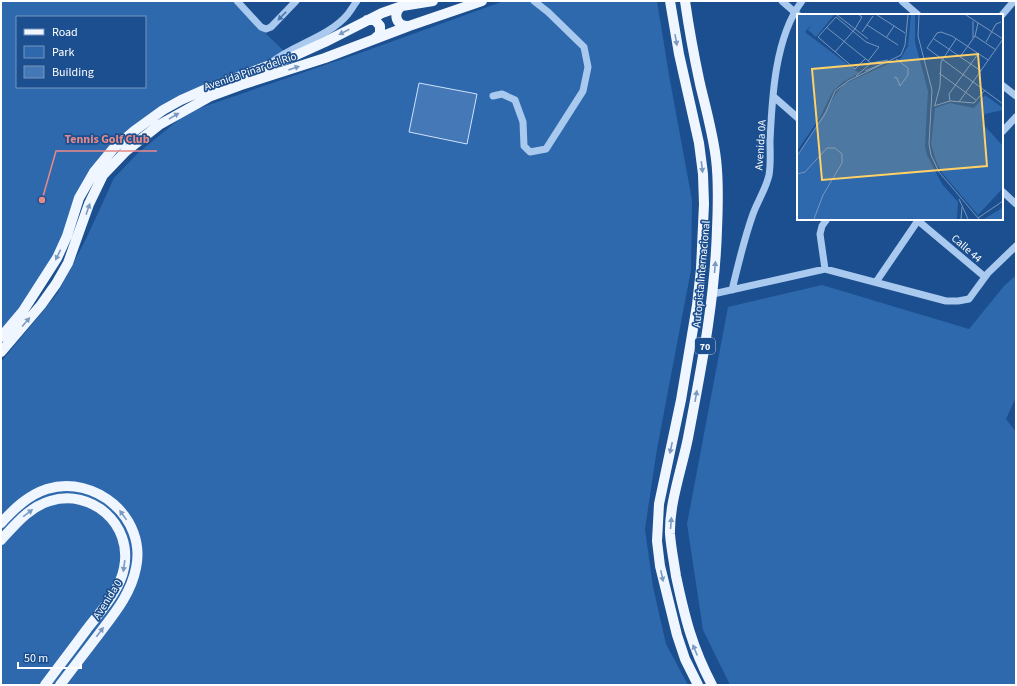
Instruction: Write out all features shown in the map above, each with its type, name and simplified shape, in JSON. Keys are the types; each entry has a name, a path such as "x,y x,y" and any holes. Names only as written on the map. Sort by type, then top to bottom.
{"main road":[{"name":"Avenida Pinar del Río","path":"1,337 23,311 57,258 67,236 79,198 94,172 113,150 134,131 163,110 206,89 292,57 367,20 402,6 433,1"},
{"name":"Avenida Pinar del Río","path":"1,352 41,305 56,284 68,263 89,204 103,175 126,151 159,125 211,96 325,58 409,26 482,1"},
{"name":"Autopista Internacional","path":"670,1 679,54 699,143 703,174 704,204 701,270 697,305 681,400 659,504 657,541 660,566 676,635 685,659 698,685"},
{"name":"Autopista Internacional","path":"685,1 692,44 714,144 717,174 718,228 713,294 706,340 674,503 670,532 673,560 689,632 699,660 712,685"},
{"path":"402,6 397,11 396,18 399,24 409,26"},
{"path":"367,20 375,20 380,26 380,34 374,39"},
{"name":"Avenida 0","path":"1,523 23,502 41,491 54,487 80,487 100,494 112,502 126,518 135,537 137,560 130,589 60,685"},
{"name":"Avenida 0","path":"1,540 24,516 37,507 49,501 70,498 84,500 106,512 117,527 123,541 125,566 119,583 94,620 45,685"}],"street":[{"path":"236,1 262,27 266,29 271,27 296,1"},
{"path":"265,67 282,54 330,29 348,14 356,1"},
{"path":"493,96 502,94 514,100 524,122 524,146 530,152 546,149 583,91 588,67 584,48 548,12 534,1"},
{"path":"782,1 796,13"},
{"name":"Avenida 0A","path":"732,290 749,225 755,208 766,188 770,173 770,141 781,47 786,28 802,1"},
{"path":"902,1 911,4 917,14"},
{"path":"1003,14 1014,1"},
{"path":"1003,86 1016,96"},
{"path":"774,97 797,117"},
{"path":"1003,131 1016,117"},
{"path":"1003,193 1016,204"},
{"path":"826,220 822,226 820,234 826,269"},
{"path":"876,282 917,220"},
{"name":"Calle 44","path":"919,220 985,278"},
{"path":"713,294 826,269 946,301 958,301 970,299 985,278 1016,246"}],"green space":[{"path":"1,1 232,1 284,51 262,67 180,96 98,165 69,234 18,311 1,331"},
{"path":"504,1 657,1 692,200 691,270 657,449 645,529 653,587 666,644 688,685 1,685 1,362 57,294 86,239 114,178 138,153 188,112 360,53"},
{"path":"1016,275 1016,397 1006,419 1016,432 1016,685 730,685 703,630 687,524 728,307 822,285 969,329 1004,286"}],"building":[{"path":"419,83 477,94 467,144 409,132"}],"place":[{"name":"Tennis Golf Club","path":"42,200"}]}
